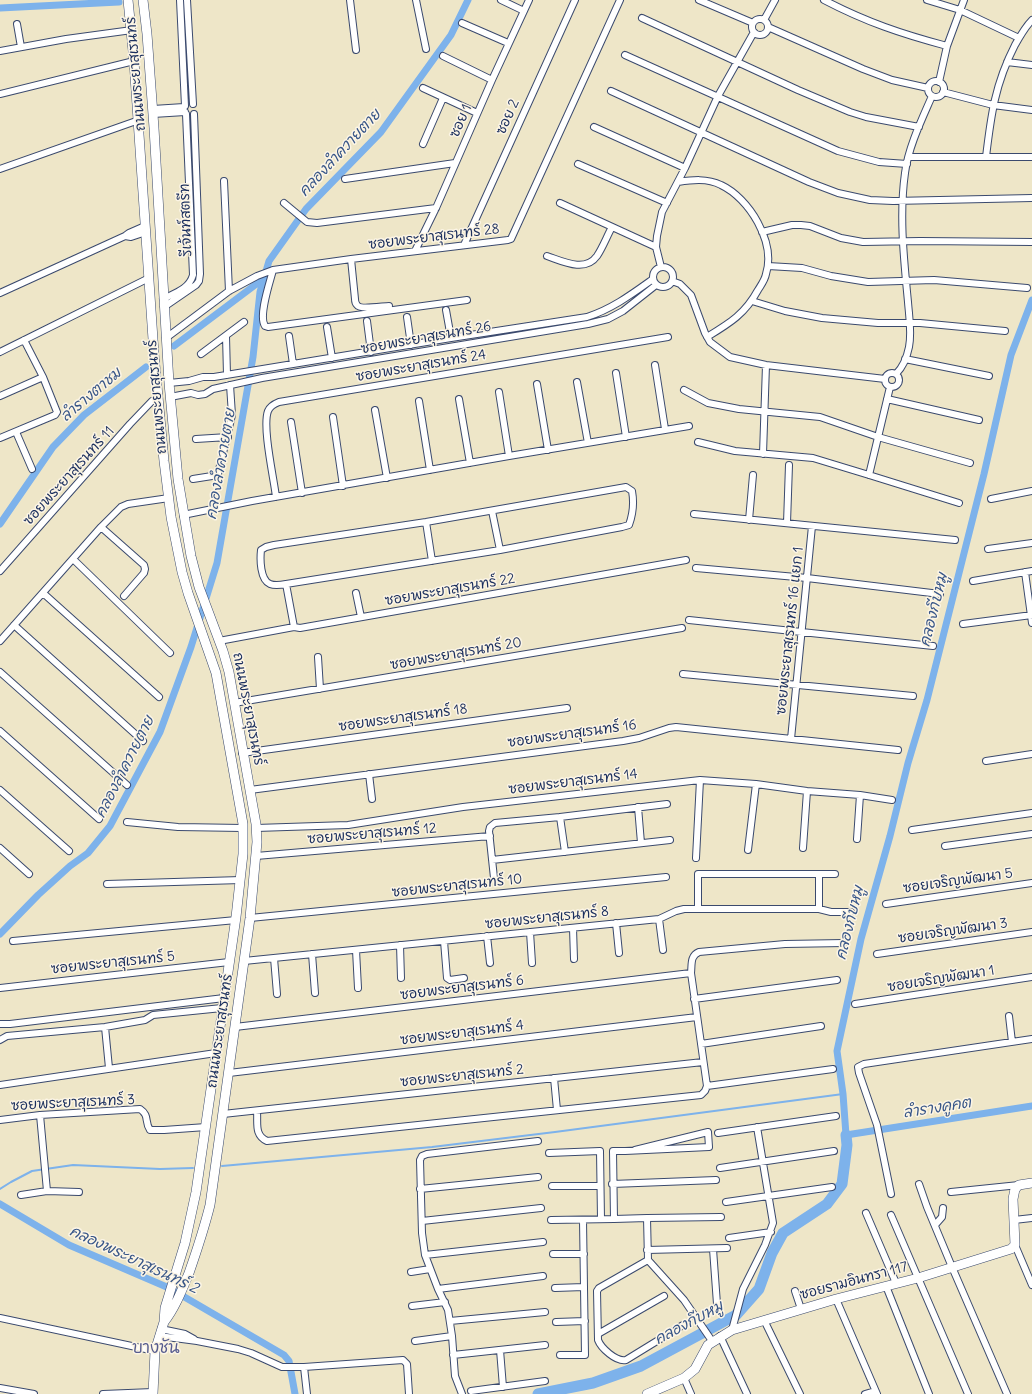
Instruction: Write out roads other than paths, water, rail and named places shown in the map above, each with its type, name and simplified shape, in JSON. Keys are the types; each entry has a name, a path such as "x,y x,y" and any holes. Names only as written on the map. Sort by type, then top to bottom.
{"street":[{"name":"ถนนพระยาสุเรนทร์","path":"128,0 132,30 158,400 169,498 178,552 188,593 216,673 243,828 241,880 206,1127 196,1192 185,1243 174,1280 171,1303"},
{"name":"ถนนพระยาสุเรนทร์","path":"143,0 153,111 170,397 178,479 183,515 199,587 226,660 256,828 256,856 250,918 210,1205 197,1253 184,1284 171,1303 165,1308 155,1351 153,1393"},
{"name":"รีเจ้นท์สตรีท","path":"164,303 191,283 193,276 180,0"},
{"name":"รีเจ้นท์สตรีท","path":"164,303 196,285 200,274 194,114 196,109 193,104 187,0"},
{"path":"350,0 356,50"},
{"path":"416,0 426,49"},
{"path":"501,0 524,11"},
{"name":"ซอย 1","path":"415,251 436,208 528,0"},
{"name":"ซอย 2","path":"464,245 575,0"},
{"name":"ซอยพระยาสุเรนทร์ 28","path":"166,338 229,291 271,271 351,258 508,240 513,236 620,0"},
{"path":"699,0 753,23"},
{"path":"764,20 775,0"},
{"path":"824,0 871,23 911,37 947,46"},
{"path":"927,0 960,10 1019,38"},
{"path":"938,82 947,46 964,0"},
{"path":"642,18 850,112 866,117 919,127"},
{"path":"753,23 758,20 764,20"},
{"path":"764,20 768,26 862,70 892,80 928,88"},
{"path":"986,157 993,105 999,81 1019,38 1032,20"},
{"path":"753,23 752,28 754,32 718,96 702,133 662,212 656,246 661,267 668,268 672,274 672,281 680,284 691,296 707,337 718,349 730,357 766,365 885,380"},
{"path":"18,24 21,47"},
{"path":"462,24 508,44"},
{"path":"754,32 757,34 763,34 767,30 768,26"},
{"path":"0,51 132,30"},
{"path":"625,55 838,151 879,162 907,164"},
{"path":"442,56 492,80"},
{"path":"0,94 134,60"},
{"path":"1007,62 1032,65"},
{"path":"932,96 929,93 928,88 932,82 938,82 943,86 944,92"},
{"path":"423,88 477,113"},
{"path":"611,91 809,182 838,193 870,200 903,201 1032,198"},
{"path":"932,96 939,96 944,92"},
{"path":"944,92 993,105 1032,110"},
{"path":"896,374 902,367 909,346 910,322 903,242 905,172 919,127 932,96"},
{"path":"423,144 443,98"},
{"path":"185,110 188,104 193,104"},
{"path":"153,111 185,110 191,116 194,114"},
{"path":"0,169 138,120"},
{"path":"594,127 685,168"},
{"path":"909,157 1032,157"},
{"path":"345,179 455,164"},
{"path":"578,164 667,203"},
{"path":"678,182 703,180 720,184 734,193 754,214 766,246 768,266 763,282 752,302 733,321 707,337"},
{"path":"224,182 229,291"},
{"path":"284,203 303,220 316,223 436,208"},
{"path":"560,203 656,246"},
{"path":"144,205 159,204"},
{"path":"762,232 792,225 810,226 852,241 1032,242"},
{"path":"546,256 571,264 588,263 597,256 612,227"},
{"path":"0,293 125,236 131,237 145,229"},
{"path":"351,258 356,305 359,307 369,308 389,306"},
{"path":"768,266 802,268 831,276 868,282 934,280 1027,288"},
{"name":"ซอยพระยาสุเรนทร์ 26","path":"661,267 654,271 655,282 661,287 665,287 672,281"},
{"path":"271,271 263,319 265,326 268,327 467,300"},
{"path":"0,352 149,278"},
{"name":"ซอยพระยาสุเรนทร์ 26","path":"169,383 587,317 604,311 655,282"},
{"name":"ซอยพระยาสุเรนทร์ 26","path":"170,397 191,393 198,395 205,394 213,389 262,378 588,324 608,319 623,310 655,282"},
{"path":"752,302 785,311 822,318 878,323 910,322 1005,331"},
{"path":"446,310 451,338"},
{"path":"407,317 411,344"},
{"path":"367,321 371,352"},
{"path":"201,354 244,322"},
{"path":"327,327 332,358"},
{"path":"469,335 470,343"},
{"path":"226,336 227,375"},
{"path":"288,336 293,364"},
{"name":"ซอยพระยาสุเรนทร์ 24","path":"276,497 266,425 268,410 272,405 279,402 668,337"},
{"path":"0,438 57,412 43,377 24,340"},
{"path":"905,359 989,376"},
{"path":"320,360 323,368"},
{"path":"655,365 665,429"},
{"path":"763,454 766,365"},
{"path":"616,373 626,436"},
{"path":"885,380 888,374 896,374"},
{"path":"890,387 898,384 899,379 896,374"},
{"path":"0,396 43,377"},
{"path":"885,380 887,385 890,387"},
{"path":"189,381 191,393"},
{"path":"577,382 588,443"},
{"path":"537,384 548,450"},
{"path":"193,479 218,474 228,437 232,409 230,385"},
{"path":"869,474 890,387"},
{"path":"684,390 708,403 739,410 804,414 820,417 878,437 970,463"},
{"path":"499,392 509,456"},
{"path":"459,399 470,463"},
{"path":"887,399 979,420"},
{"name":"ซอยพระยาสุเรนทร์ 11","path":"0,571 130,424 152,402 158,400"},
{"path":"418,401 430,470"},
{"path":"375,410 387,478"},
{"path":"333,417 343,486"},
{"path":"291,422 302,493"},
{"path":"183,515 509,456 689,426"},
{"path":"16,432 32,469"},
{"path":"196,439 228,437"},
{"path":"698,442 736,451 813,458 869,474 959,503"},
{"path":"786,523 789,465"},
{"path":"750,520 753,475"},
{"path":"626,487 632,490 633,497 632,513 629,525 622,527 500,550 286,584 274,585 268,583 264,577 260,557 261,550 266,547 426,522 626,487"},
{"path":"991,499 1032,491"},
{"path":"0,641 101,527 121,507 128,504 169,498"},
{"path":"492,511 500,550"},
{"path":"694,514 955,540"},
{"path":"426,522 432,561"},
{"name":"ซอยพระยาสุเรนทร์ 16 แยก 1","path":"791,739 812,526"},
{"path":"101,527 144,565 144,573 124,596"},
{"path":"988,549 1032,543"},
{"path":"73,559 170,652"},
{"name":"ซอยพระยาสุเรนทร์ 22","path":"218,639 294,627 300,628 686,560"},
{"path":"696,568 807,578 940,594"},
{"path":"973,581 1032,571"},
{"path":"1025,572 1032,623"},
{"path":"286,584 294,627"},
{"path":"43,593 159,697"},
{"path":"356,593 361,617"},
{"path":"963,624 1031,615"},
{"path":"689,620 933,646"},
{"path":"14,625 143,741"},
{"name":"ซอยพระยาสุเรนทร์ 20","path":"234,703 682,628"},
{"path":"318,657 320,689"},
{"path":"0,672 127,785"},
{"path":"683,674 913,696"},
{"name":"ซอยพระยาสุเรนทร์ 18","path":"242,753 567,708"},
{"name":"ซอยพระยาสุเรนทร์ 16","path":"250,790 623,741 676,727 898,750"},
{"path":"0,731 99,819"},
{"path":"986,761 1032,754"},
{"path":"369,774 372,799"},
{"path":"696,858 700,780"},
{"name":"ซอยพระยาสุเรนทร์ 14","path":"256,828 348,825 463,807 700,780 756,784 808,791 860,795 892,800"},
{"path":"748,850 756,784"},
{"path":"0,790 69,851"},
{"path":"803,848 808,791"},
{"path":"857,839 860,795"},
{"path":"494,878 490,827 495,823 667,804"},
{"path":"638,807 641,843"},
{"path":"912,830 1032,813"},
{"path":"560,817 565,852"},
{"path":"127,822 178,827 243,828"},
{"path":"944,846 1032,834"},
{"name":"ซอยพระยาสุเรนทร์ 12","path":"256,856 490,836"},
{"path":"492,860 670,840"},
{"path":"0,848 29,874"},
{"path":"698,909 698,874 835,874"},
{"path":"819,874 819,909"},
{"name":"ซอยพระยาสุเรนทร์ 10","path":"250,918 666,877"},
{"path":"107,884 241,880"},
{"name":"ซอยเจริญพัฒนา 5","path":"886,904 1032,882"},
{"name":"ซอยพระยาสุเรนทร์ 8","path":"244,961 659,919 676,911 698,909 819,909 831,912 851,912"},
{"path":"13,941 250,918"},
{"path":"659,919 663,950"},
{"path":"616,923 619,953"},
{"path":"573,928 574,959"},
{"path":"530,932 532,963"},
{"name":"ซอยเจริญพัฒนา 3","path":"877,954 1032,932"},
{"path":"487,936 490,963"},
{"path":"444,941 446,978 450,980 464,978"},
{"path":"257,1111 259,1135 267,1141 701,1095 707,1086 694,999 692,958 694,954 699,952 785,944 844,943"},
{"path":"400,945 401,978"},
{"path":"356,950 358,988"},
{"path":"312,954 315,993"},
{"path":"274,958 277,994"},
{"name":"ซอยพระยาสุเรนทร์ 5","path":"0,988 229,962"},
{"name":"ซอยพระยาสุเรนทร์ 6","path":"235,1027 692,973"},
{"name":"ซอยเจริญพัฒนา 1","path":"854,1004 1032,977"},
{"path":"694,999 836,980"},
{"path":"0,1024 223,1003"},
{"path":"0,1040 7,1036 105,1027 145,1020 154,1015 223,1003"},
{"path":"1009,1016 1012,1042"},
{"name":"ซอยพระยาสุเรนทร์ 4","path":"229,1073 697,1017"},
{"path":"701,1044 821,1026"},
{"path":"105,1027 108,1068"},
{"path":"891,1194 877,1125 858,1073 858,1067 860,1065 1032,1039"},
{"path":"0,1085 216,1053"},
{"name":"ซอยพระยาสุเรนทร์ 2","path":"223,1114 703,1062"},
{"path":"707,1086 833,1069"},
{"path":"554,1078 557,1110"},
{"name":"ซอยพระยาสุเรนทร์ 3","path":"0,1120 40,1115 140,1109 145,1112 150,1130 206,1127"},
{"path":"40,1115 47,1191"},
{"path":"718,1133 836,1116"},
{"path":"733,1326 743,1289 771,1232 773,1223 757,1127"},
{"path":"614,1219 612,1184 613,1151 709,1147 708,1132 635,1150"},
{"path":"462,1394 455,1376 450,1321 445,1302 438,1289 425,1255 422,1233 420,1160 422,1156 427,1154 538,1141"},
{"path":"549,1153 600,1151 600,1219"},
{"path":"720,1168 834,1151"},
{"path":"420,1189 538,1177"},
{"path":"612,1184 716,1180"},
{"path":"951,1192 1019,1185 1032,1182"},
{"path":"919,1184 934,1225 1007,1394"},
{"path":"1019,1185 1014,1193 1015,1245 1032,1285"},
{"path":"552,1186 600,1186"},
{"path":"726,1202 832,1187"},
{"path":"21,1195 47,1191 79,1192"},
{"path":"422,1221 541,1208"},
{"path":"934,1225 942,1217 943,1208"},
{"path":"866,1213 896,1283"},
{"path":"891,1215 968,1394"},
{"path":"551,1220 721,1217"},
{"path":"646,1218 648,1260 670,1283 713,1337 747,1394"},
{"path":"1014,1220 1032,1218"},
{"path":"560,1355 585,1355 583,1220"},
{"path":"729,1238 771,1232"},
{"path":"425,1255 543,1242"},
{"name":"ซอยรามอินทรา 117","path":"713,1337 733,1326 764,1320 836,1299 918,1278 1011,1249 1015,1245"},
{"path":"647,1250 726,1248"},
{"path":"713,1249 717,1304"},
{"path":"553,1254 584,1254"},
{"path":"648,1260 599,1288 597,1291 598,1340 600,1345 622,1361 683,1325"},
{"path":"411,1272 430,1269"},
{"path":"438,1289 543,1276"},
{"path":"886,1286 929,1394"},
{"path":"555,1288 584,1287"},
{"path":"795,1291 801,1309"},
{"path":"598,1334 664,1296"},
{"path":"836,1299 876,1392 865,1394"},
{"path":"412,1306 445,1302"},
{"path":"450,1321 545,1312"},
{"path":"0,1318 155,1351"},
{"path":"764,1320 800,1394"},
{"path":"556,1322 585,1321"},
{"path":"161,1329 185,1334 197,1341 251,1353 282,1367 296,1368 403,1360 407,1364 409,1394"},
{"path":"415,1341 452,1336"},
{"path":"647,1394 684,1378 695,1369 713,1337"},
{"path":"453,1355 545,1345"},
{"path":"500,1350 503,1387"},
{"path":"304,1367 307,1394"},
{"path":"684,1378 691,1394"},
{"path":"471,1391 545,1381"},
{"path":"0,1388 34,1394"},
{"path":"103,1394 153,1393"}],"waterway":[{"name":"คลองลำควายตาย","path":"0,934 38,895 70,866 88,853 110,826 160,732 191,647 217,563 253,357 260,292 269,261 306,209 381,132 451,35 468,0"},
{"path":"0,8 119,2"},
{"name":"ลำรางตาชม","path":"174,346 263,279"},
{"name":"คลองกีบหมู","path":"1032,300 1011,355 984,474 927,700 908,763 890,836 861,939 837,1051 843,1094 846,1135 1032,1106"},
{"name":"ลำรางตาชม","path":"0,524 53,447 84,415 146,367"},
{"path":"222,1166 432,1147 843,1094"},
{"name":"คลองกีบหมู","path":"538,1394 593,1383 641,1366 736,1315 759,1289 772,1253 783,1233 827,1204 842,1184 847,1145 846,1135"},
{"path":"0,1189 32,1171 73,1165 160,1169 193,1168"},
{"name":"คลองพระยาสุเรนทร์ 2","path":"0,1204 69,1245 169,1288 284,1355 289,1361 295,1394"}],"district":[{"name":"บางชัน","path":"156,1348"}],"water label":[{"name":"ลำรางคูคต","path":"937,1108"}]}
